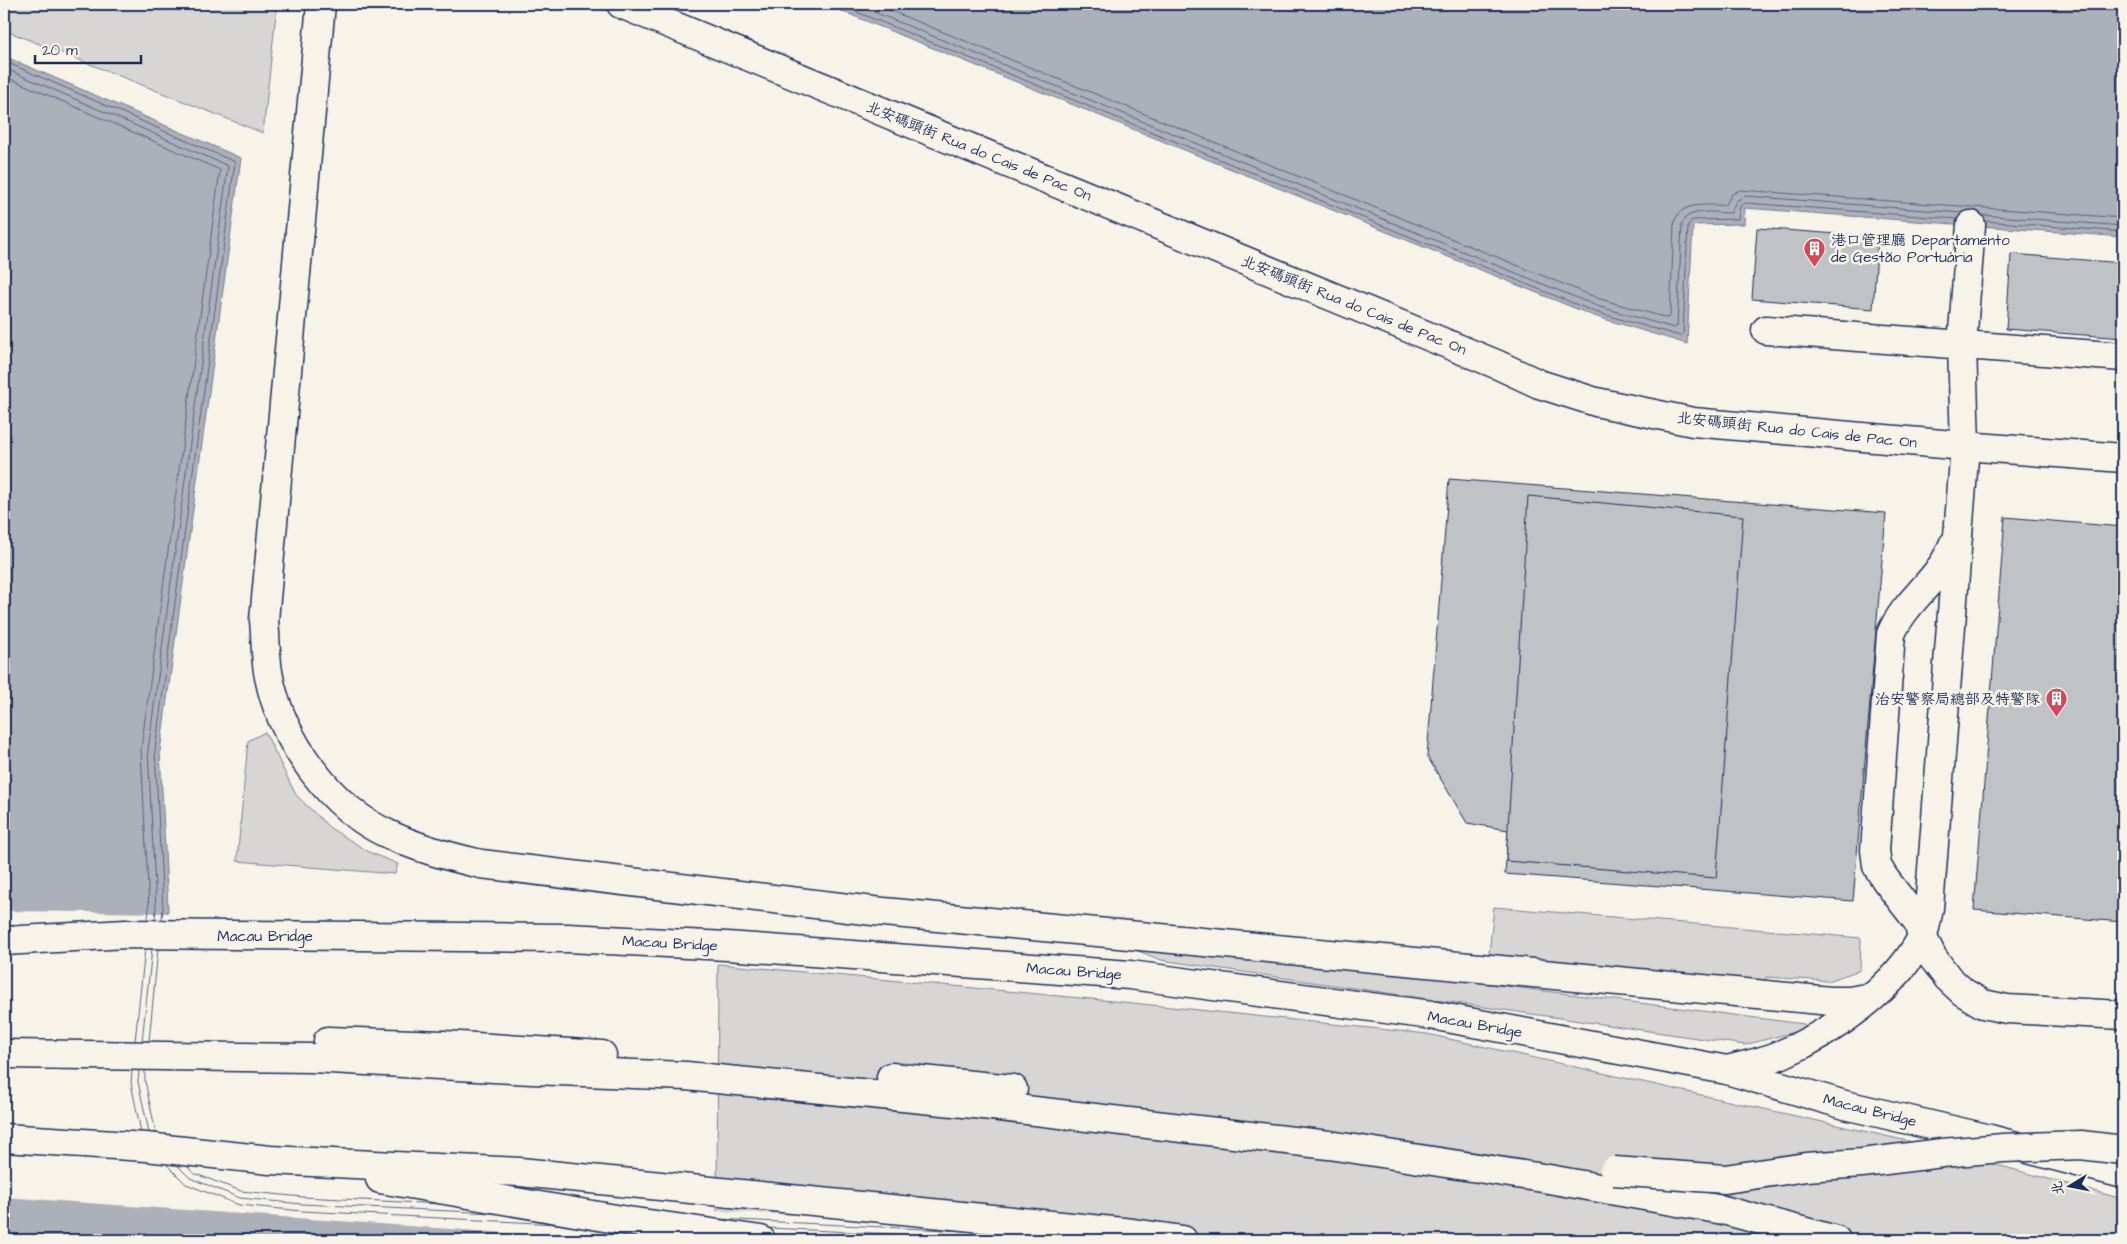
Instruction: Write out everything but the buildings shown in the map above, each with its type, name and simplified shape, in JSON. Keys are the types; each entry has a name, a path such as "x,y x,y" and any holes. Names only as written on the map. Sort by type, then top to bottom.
{"street":[{"path":"322,4 264,620 269,677 288,733 317,776 352,813 389,835 435,853 491,865 883,912 1831,1001 1849,1001 1872,997"},
{"name":"北安碼頭街 Rua do Cais de Pac On","path":"621,4 1488,360 1539,384 1596,402 1693,422 2123,458"},
{"path":"1726,1070 1780,1055 1814,1039 1842,1022 1872,997 1906,963 1922,936 1929,908 1965,446 1962,345 1971,225"},
{"path":"1766,330 2123,357"},
{"path":"1957,534 1948,559 1898,618 1891,634 1875,850 1877,866 1885,880 1918,922 1922,936 1933,958 1948,978 1963,992 1983,1004 2007,1009 2123,1015"},
{"name":"Macau Bridge","path":"4,941 126,934 568,938 727,946 1130,975 1430,1015 1726,1070 1845,1105 1990,1139 2123,1174"},
{"path":"4,1036 351,1041 737,1063 975,1084 1350,1130 1614,1171 1686,1177 1725,1179 1806,1167 2003,1148 2081,1145 2123,1150"},
{"path":"4,1054 312,1058 686,1076 974,1104 1329,1145 1543,1178 1723,1210 1836,1240"},
{"path":"4,1138 146,1146 270,1160 628,1221 761,1240"},
{"path":"270,1160 520,1172 1133,1233 1183,1240"}],"shaded area":[{"path":"4,4 277,4 263,133 4,30"},
{"path":"265,732 296,795 330,828 371,853 398,864 395,874 237,861 248,741"},
{"path":"1494,907 1861,938 1860,970 1828,981 1766,977 1765,983 1489,954"},
{"path":"1128,947 1419,975 1804,1024 1809,1028 1745,1045 1161,960"},
{"path":"718,964 1123,1002 1427,1034 1908,1141 2123,1199 2123,1240 1237,1240 717,1214"}],"water":[{"path":"824,4 2123,4 2123,237 1745,208 1744,224 1693,225 1687,344 1594,316"},
{"path":"4,56 241,158 160,751 168,909 150,1080 160,1130 195,1168 242,1186 303,1192 1237,1240 4,1240"}],"pier":[{"path":"4,911 170,913 152,1080 162,1129 196,1166 242,1184 303,1190 1237,1238 1239,1240 603,1240 4,1197"}],"place":[{"name":"港口管理廳 Departamento de Gestão Portuária","path":"1815,268"},
{"name":"治安警察局總部及特警隊","path":"2056,718"}]}
